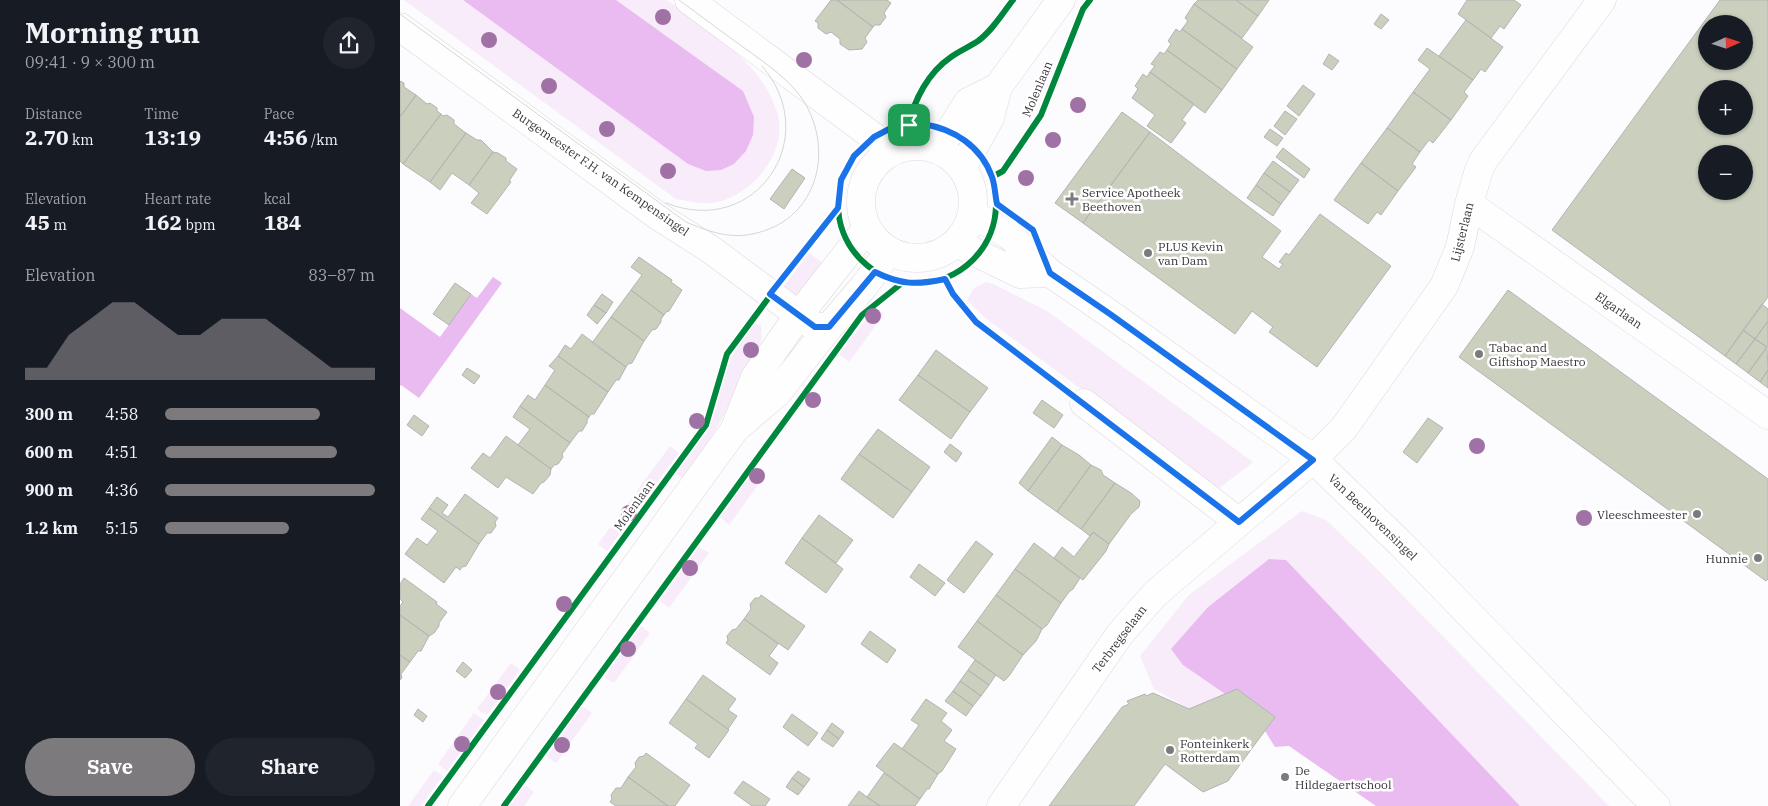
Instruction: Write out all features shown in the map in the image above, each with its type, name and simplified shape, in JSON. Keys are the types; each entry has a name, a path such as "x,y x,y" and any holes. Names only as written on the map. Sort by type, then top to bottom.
{"street":[{"path":"689,0 874,137 898,149"},
{"path":"962,168 990,118 998,87 1061,0"},
{"name":"Lijsterlaan","path":"1313,460 1344,428 1444,286 1460,247 1478,173 1489,153 1602,0"},
{"name":"Burgemeester F.H. van Kempensingel","path":"400,27 658,216 710,249 815,327 829,327"},
{"path":"938,150 968,102 998,87"},
{"path":"910,146 924,146 938,150 954,160 968,178 973,202 972,214 968,225 956,243 929,258 908,258 889,251 880,245 867,228 862,213 861,197 864,182 872,168 883,157 898,149 910,146"},
{"name":"Elgarlaan","path":"1469,204 1768,415"},
{"name":"Van Beethovensingel","path":"972,214 1009,235 1050,273 1313,460 1400,543 1656,806"},
{"path":"735,429 755,377 799,315 867,228"},
{"path":"956,243 1020,274 1050,273"},
{"path":"462,806 735,429 777,393 865,285 889,251"},
{"path":"1084,403 1239,522"},
{"name":"Terbregselaan","path":"1001,806 1120,634 1138,611 1155,594 1313,460"}],"shaded area":[{"path":"404,0 463,0 688,164 734,164 746,151 753,135 743,91 616,0 666,0 737,54 764,85 777,112 779,127 778,141 773,155 766,168 756,180 744,190 731,197 718,202 708,203 676,199"},
{"path":"463,0 616,0 743,91 754,117 753,135 746,151 734,164 721,170 706,171 688,164"},
{"path":"809,253 823,263 799,297 784,286"},
{"path":"493,277 502,283 419,398 400,386 400,308 440,337 471,294 477,298"},
{"path":"986,282 1047,311 1253,462 1217,490 984,317 967,300 974,288"},
{"path":"877,309 884,314 849,362 839,354 867,318"},
{"path":"761,325 762,334 756,359 706,446 684,479 676,474 710,426 730,358 753,326"},
{"path":"670,446 679,453 645,498 636,492"},
{"path":"756,467 766,474 729,525 720,517"},
{"path":"633,497 642,503 607,551 598,544"},
{"path":"1302,511 1326,520 1369,561 1609,806 1520,806 1286,560 1269,559 1208,607 1183,665 1225,694 1189,709 1154,689 1140,656 1189,595"},
{"path":"698,546 709,553 669,608 659,600"},
{"path":"1269,559 1286,560 1520,806 1376,806 1289,746 1275,747 1265,731 1275,717 1237,689 1225,694 1183,665 1171,649 1208,607"},
{"path":"641,626 650,633 614,683 604,677"},
{"path":"511,663 520,670 487,715 477,709"},
{"path":"582,706 592,713 556,763 547,756"},
{"path":"474,713 484,720 447,771 438,764"},
{"path":"434,770 443,776 421,806 408,806"},
{"path":"525,785 534,792 524,806 510,806"}],"building":[{"path":"831,0 837,0 873,27 865,38 867,42 862,49 849,50 840,44 840,39 831,32 826,34 818,28 818,23 815,21"},
{"path":"837,0 887,0 891,3 884,13 886,17 880,25 873,27"},
{"path":"1198,0 1236,0 1258,16 1242,38 1194,4"},
{"path":"1236,0 1269,0 1258,16"},
{"path":"1467,0 1514,0 1521,5 1504,29 1500,26 1491,38 1458,14"},
{"path":"1720,0 1768,0 1768,297 1725,356 1552,230 1698,30 1698,70 1753,70 1753,15 1709,15"},
{"path":"1194,4 1253,47 1237,69 1182,29 1188,21 1185,18"},
{"path":"1381,14 1389,20 1381,29 1374,24"},
{"path":"1466,20 1503,47 1485,72 1481,69 1473,80 1439,56"},
{"path":"1176,29 1180,32 1182,29 1237,69 1222,90 1167,50 1171,44 1168,41"},
{"path":"1427,48 1473,80 1464,92 1468,96 1451,120 1413,92 1430,69 1418,60"},
{"path":"1167,50 1222,90 1205,113 1150,72 1155,66 1151,64 1160,52 1164,54"},
{"path":"1329,54 1339,61 1332,70 1323,64"},
{"path":"1150,72 1194,104 1182,120 1186,123 1171,143 1147,126 1155,115 1132,98 1138,89 1135,86 1143,74 1147,77"},
{"path":"400,81 404,83 404,87 416,95 400,117"},
{"path":"1303,85 1315,94 1299,116 1287,106"},
{"path":"1413,92 1451,120 1433,143 1429,140 1420,152 1387,128"},
{"path":"416,95 427,104 430,103 437,108 437,111 441,114 403,164 400,161 400,117"},
{"path":"1285,111 1297,119 1285,135 1274,126"},
{"path":"1122,112 1150,132 1083,223 1055,203"},
{"path":"441,114 443,116 447,115 454,120 454,124 466,133 430,182 403,164"},
{"path":"1387,128 1420,152 1412,164 1416,167 1398,191 1361,163"},
{"path":"1270,129 1283,138 1277,146 1264,137"},
{"path":"1150,132 1281,231 1262,257 1279,269 1283,264 1279,262 1286,253 1289,255 1320,214 1391,266 1317,367 1269,332 1273,327 1252,311 1235,334 1083,223"},
{"path":"466,133 477,140 481,140 493,152 469,185 452,173 440,190 430,182"},
{"path":"1283,148 1310,169 1304,178 1276,157"},
{"path":"493,152 506,158 506,161 517,169 509,181 511,182 487,214 471,203 479,193 469,185"},
{"path":"1273,161 1299,180 1290,192 1264,173"},
{"path":"1361,163 1398,191 1381,215 1377,212 1368,224 1334,200"},
{"path":"792,169 805,178 784,209 770,199"},
{"path":"1264,173 1290,192 1281,204 1256,185"},
{"path":"1256,185 1281,204 1273,216 1247,198"},
{"path":"639,257 672,280 671,282 682,290 669,311 664,315 631,290 642,275 631,267"},
{"path":"455,283 471,294 449,325 433,314"},
{"path":"631,290 664,315 656,329 652,330 644,341 611,317"},
{"path":"1508,290 1768,479 1768,579 1766,581 1459,357"},
{"path":"602,294 613,302 606,313 594,305"},
{"path":"1762,304 1768,309 1768,321 1755,339 1743,330"},
{"path":"594,305 606,313 597,324 587,315"},
{"path":"611,317 644,341 632,363 626,367 592,343"},
{"path":"1768,321 1768,345 1767,347 1755,339"},
{"path":"1743,330 1755,339 1736,364 1725,356"},
{"path":"582,334 626,367 619,380 616,380 608,392 558,356 565,345 571,349"},
{"path":"1755,339 1767,347 1748,373 1736,364"},
{"path":"1767,347 1768,370 1760,382 1748,373"},
{"path":"936,350 988,388 970,412 918,375"},
{"path":"558,356 608,392 594,414 591,414 589,417 545,385 555,370 549,366"},
{"path":"467,368 480,376 474,384 462,375"},
{"path":"1768,370 1768,388 1760,382"},
{"path":"918,375 970,412 951,439 899,400"},
{"path":"545,385 589,417 582,431 579,431 570,443 520,406 528,395 535,400"},
{"path":"1042,400 1063,415 1054,428 1033,413"},
{"path":"520,406 570,443 558,464 554,465 551,469 518,445 530,429 513,417"},
{"path":"414,415 429,426 422,436 407,425"},
{"path":"1428,418 1443,428 1417,463 1403,452"},
{"path":"878,429 930,467 912,492 859,454"},
{"path":"506,436 551,469 550,475 533,494 506,477 498,488 471,468 483,453 490,458"},
{"path":"1052,437 1062,445 1028,491 1019,483"},
{"path":"950,444 962,453 956,462 944,452"},
{"path":"1062,445 1091,465 1057,512 1028,491"},
{"path":"859,454 912,492 893,518 841,479"},
{"path":"1091,465 1101,470 1103,475 1115,483 1081,529 1057,512"},
{"path":"1115,483 1140,501 1139,507 1131,514 1109,544 1093,532 1090,536 1081,529"},
{"path":"465,494 498,518 495,522 496,526 491,533 487,533 479,544 429,508 437,497 448,505 442,513 448,517"},
{"path":"429,508 479,544 466,566 460,570 456,567 444,583 405,554 417,538 427,545 438,531 421,519"},
{"path":"819,515 853,540 836,563 802,538"},
{"path":"1093,532 1109,544 1106,551 1083,580 1054,558 1062,547 1074,557"},
{"path":"802,538 843,569 826,593 785,563"},
{"path":"976,541 993,554 964,593 947,580"},
{"path":"1034,543 1080,578 1061,603 1015,569"},
{"path":"919,564 945,583 935,596 910,577"},
{"path":"1015,569 1061,603 1047,625 1042,629 996,595"},
{"path":"404,578 437,602 436,604 447,612 434,633 429,636 400,615 400,606 403,602 400,599 400,584"},
{"path":"761,595 805,626 788,650 744,619 751,609 750,604"},
{"path":"996,595 1042,629 1036,641 1023,655 977,621"},
{"path":"400,615 429,636 421,651 418,651 410,662 400,655"},
{"path":"744,619 778,644 769,656 778,663 770,675 726,643 728,640 727,636"},
{"path":"977,621 1023,655 1004,681 958,647"},
{"path":"870,631 896,650 887,663 861,644"},
{"path":"400,655 410,662 401,674 402,678 400,680"},
{"path":"975,660 996,675 989,685 968,670"},
{"path":"463,662 472,670 465,678 456,671"},
{"path":"968,670 989,685 981,696 960,681"},
{"path":"703,675 736,699 728,710 737,716 728,729 686,699"},
{"path":"960,681 981,696 973,706 953,691"},
{"name":"Fonteinkerk Rotterdam","path":"1237,689 1275,717 1228,781 1203,792 1165,764 1134,806 1049,806 1122,707 1129,704 1127,701 1153,693 1189,709"},
{"path":"953,691 973,706 966,716 945,701"},
{"path":"686,699 729,730 709,758 695,748 698,744 669,723"},
{"path":"926,699 947,713 941,721 952,730 944,741 956,749 938,774 902,749 919,725 911,720"},
{"path":"418,709 427,716 423,722 414,715"},
{"path":"792,714 818,733 808,746 783,727"},
{"path":"832,723 844,732 839,739 827,730"},
{"path":"827,730 839,739 833,747 821,739"},
{"path":"894,743 938,774 920,799 876,766"},
{"path":"646,753 690,785 675,806 668,806 628,777 636,767 635,763 639,757 644,756"},
{"path":"798,771 810,779 804,787 792,778"},
{"path":"884,773 920,799 915,806 880,806 867,797"},
{"path":"628,777 668,806 616,806 610,802 612,799 611,795 616,788 621,788"},
{"path":"792,778 804,787 798,795 786,787"},
{"path":"743,781 770,799 765,806 752,806 734,793"},
{"path":"859,791 867,797 880,806 848,806"}],"tram line":[{"path":"400,14 686,222 727,235 752,234 774,227 791,216 804,201 813,184 818,164 818,144 814,123 805,103 785,79 679,0"},
{"path":"666,203 699,210 728,207 752,194 771,175 783,150 786,122 779,94 762,66"}],"cycle path":[{"path":"909,125 919,96 929,78 943,63 983,37 1013,0"},
{"name":"Molenlaan","path":"992,177 1003,171 1041,115 1083,9 1090,0"},
{"path":"925,125 940,128 954,134 973,148 983,160 993,181 996,204 993,227 983,248 973,260 961,270 940,280 925,283 909,283 894,280 873,270 851,248 839,219 838,196 841,181 851,160 873,138 902,126 925,125"},
{"path":"997,204 1033,230 1050,273"},
{"name":"Molenlaan","path":"428,806 706,425 727,354 816,234 838,208"},
{"path":"945,279 953,294 976,322 1084,403"},
{"path":"504,806 862,315 902,283"}],"place":[{"name":"Service Apotheek Beethoven","path":"1072,199"},
{"name":"PLUS Kevin van Dam","path":"1148,253"},
{"name":"Tabac and Giftshop Maestro","path":"1479,354"},
{"name":"Vleeschmeester","path":"1697,514"},
{"name":"Hunnie","path":"1758,558"},
{"name":"Fonteinkerk Rotterdam","path":"1170,750"},
{"name":"De Hildegaertschool","path":"1285,777"}],"route":[{"path":"923,124 936,126 950,131 973,147 984,161 992,177 997,204 1033,230 1050,273 1313,460 1239,522 976,322 953,294 945,279 924,284 902,283 875,272 829,327 815,327 770,294 838,208 841,180 854,156 874,137 891,128 909,125 923,124"}]}
